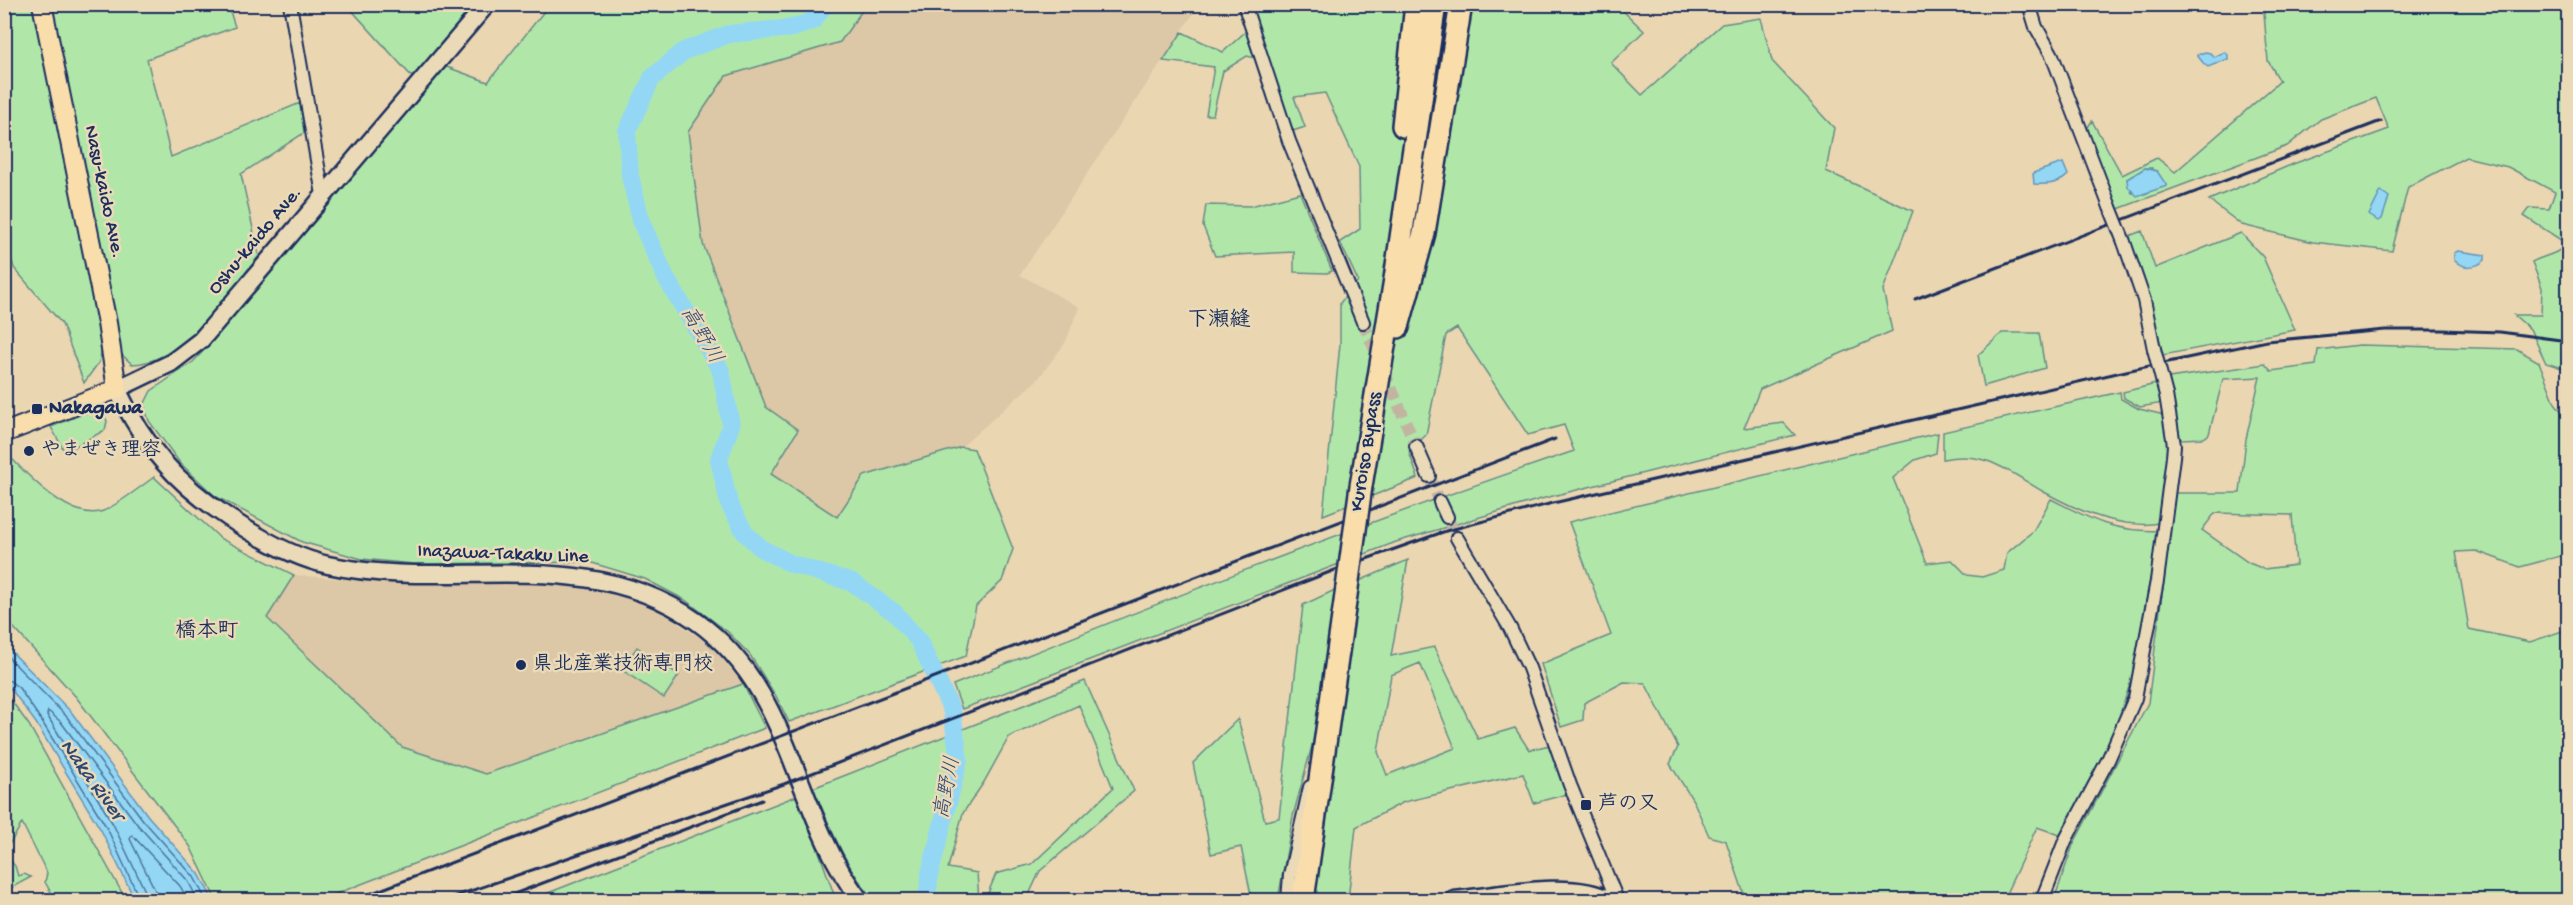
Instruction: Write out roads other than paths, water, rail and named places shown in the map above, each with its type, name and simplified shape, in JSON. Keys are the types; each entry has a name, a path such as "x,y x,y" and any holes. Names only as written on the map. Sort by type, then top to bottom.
{"highway":[{"path":"1395,279 1394,226 1397,179 1416,4"},
{"name":"Kuroiso Bypass","path":"1304,900 1361,486 1395,279 1435,4"},
{"path":"1374,403 1409,292 1424,233 1461,4"}],"main road":[{"name":"Nasu-kaido Ave.","path":"42,4 107,323 117,389"},
{"name":"Oshu-kaido Ave.","path":"4,433 117,389 171,363 201,340 487,4"},
{"name":"Inazawa-Takaku Line","path":"117,389 142,436 182,482 236,523 294,554 327,564 408,574 581,576 629,587 654,597 697,621 735,656 765,699 779,723 830,852 846,882 860,900"},
{"path":"1454,900 1563,889 1596,894 1609,900"}],"street":[{"path":"290,4 323,195"},
{"path":"1244,4 1289,141 1363,322"},
{"path":"2029,4 2036,27 2052,55 2144,300 2166,395 2174,445 2157,581 2135,698 2108,760 2065,841 2042,900"},
{"path":"1416,446 1429,476"},
{"path":"1440,502 1447,517"},
{"path":"1457,538 1518,645 1570,785 1617,900"},
{"path":"1288,900 1290,875 1300,825 1329,723"}],"water":[{"path":"2205,52 2214,57 2225,52 2228,59 2208,67 2197,55"},
{"path":"2063,163 2068,175 2065,178 2052,183 2034,184 2033,173"},
{"path":"2145,168 2157,171 2167,186 2137,196 2128,187 2127,179"},
{"path":"2381,191 2389,197 2382,219 2378,221 2369,215"},
{"path":"2458,251 2485,255 2485,260 2474,266 2461,265 2454,260 2454,253"},
{"name":"Naka River","path":"4,644 72,713 148,816 199,874 213,900 135,900 101,830 36,723 5,683"}],"waterway":[{"name":"高野川","path":"825,4 813,21 793,28 729,34 684,51 652,78 627,131 630,176 642,224 665,276 721,371 731,425 719,459 729,504 745,533 762,549 792,564 853,583 895,613 919,641 952,711 959,760 930,873 927,900"}],"tunnel":[{"path":"1363,322 1416,446"},
{"path":"1429,476 1440,502"},
{"path":"1447,517 1457,538"}],"railway":[{"path":"1915,299 2381,121"},
{"path":"444,900 784,784 1335,570 1446,531 1549,504 2126,371 2267,341 2385,330 2500,332 2568,341"},
{"path":"354,900 1555,439"},
{"path":"498,900 762,800"}],"place":[{"name":"Nakagawa","path":"37,409"},
{"name":"やまぜき理容","path":"29,451"},
{"name":"県北産業技術専門校","path":"521,665"},
{"name":"芦の又","path":"1586,805"}],"district":[{"name":"下瀬縫","path":"1219,321"},
{"name":"橋本町","path":"207,632"}]}
